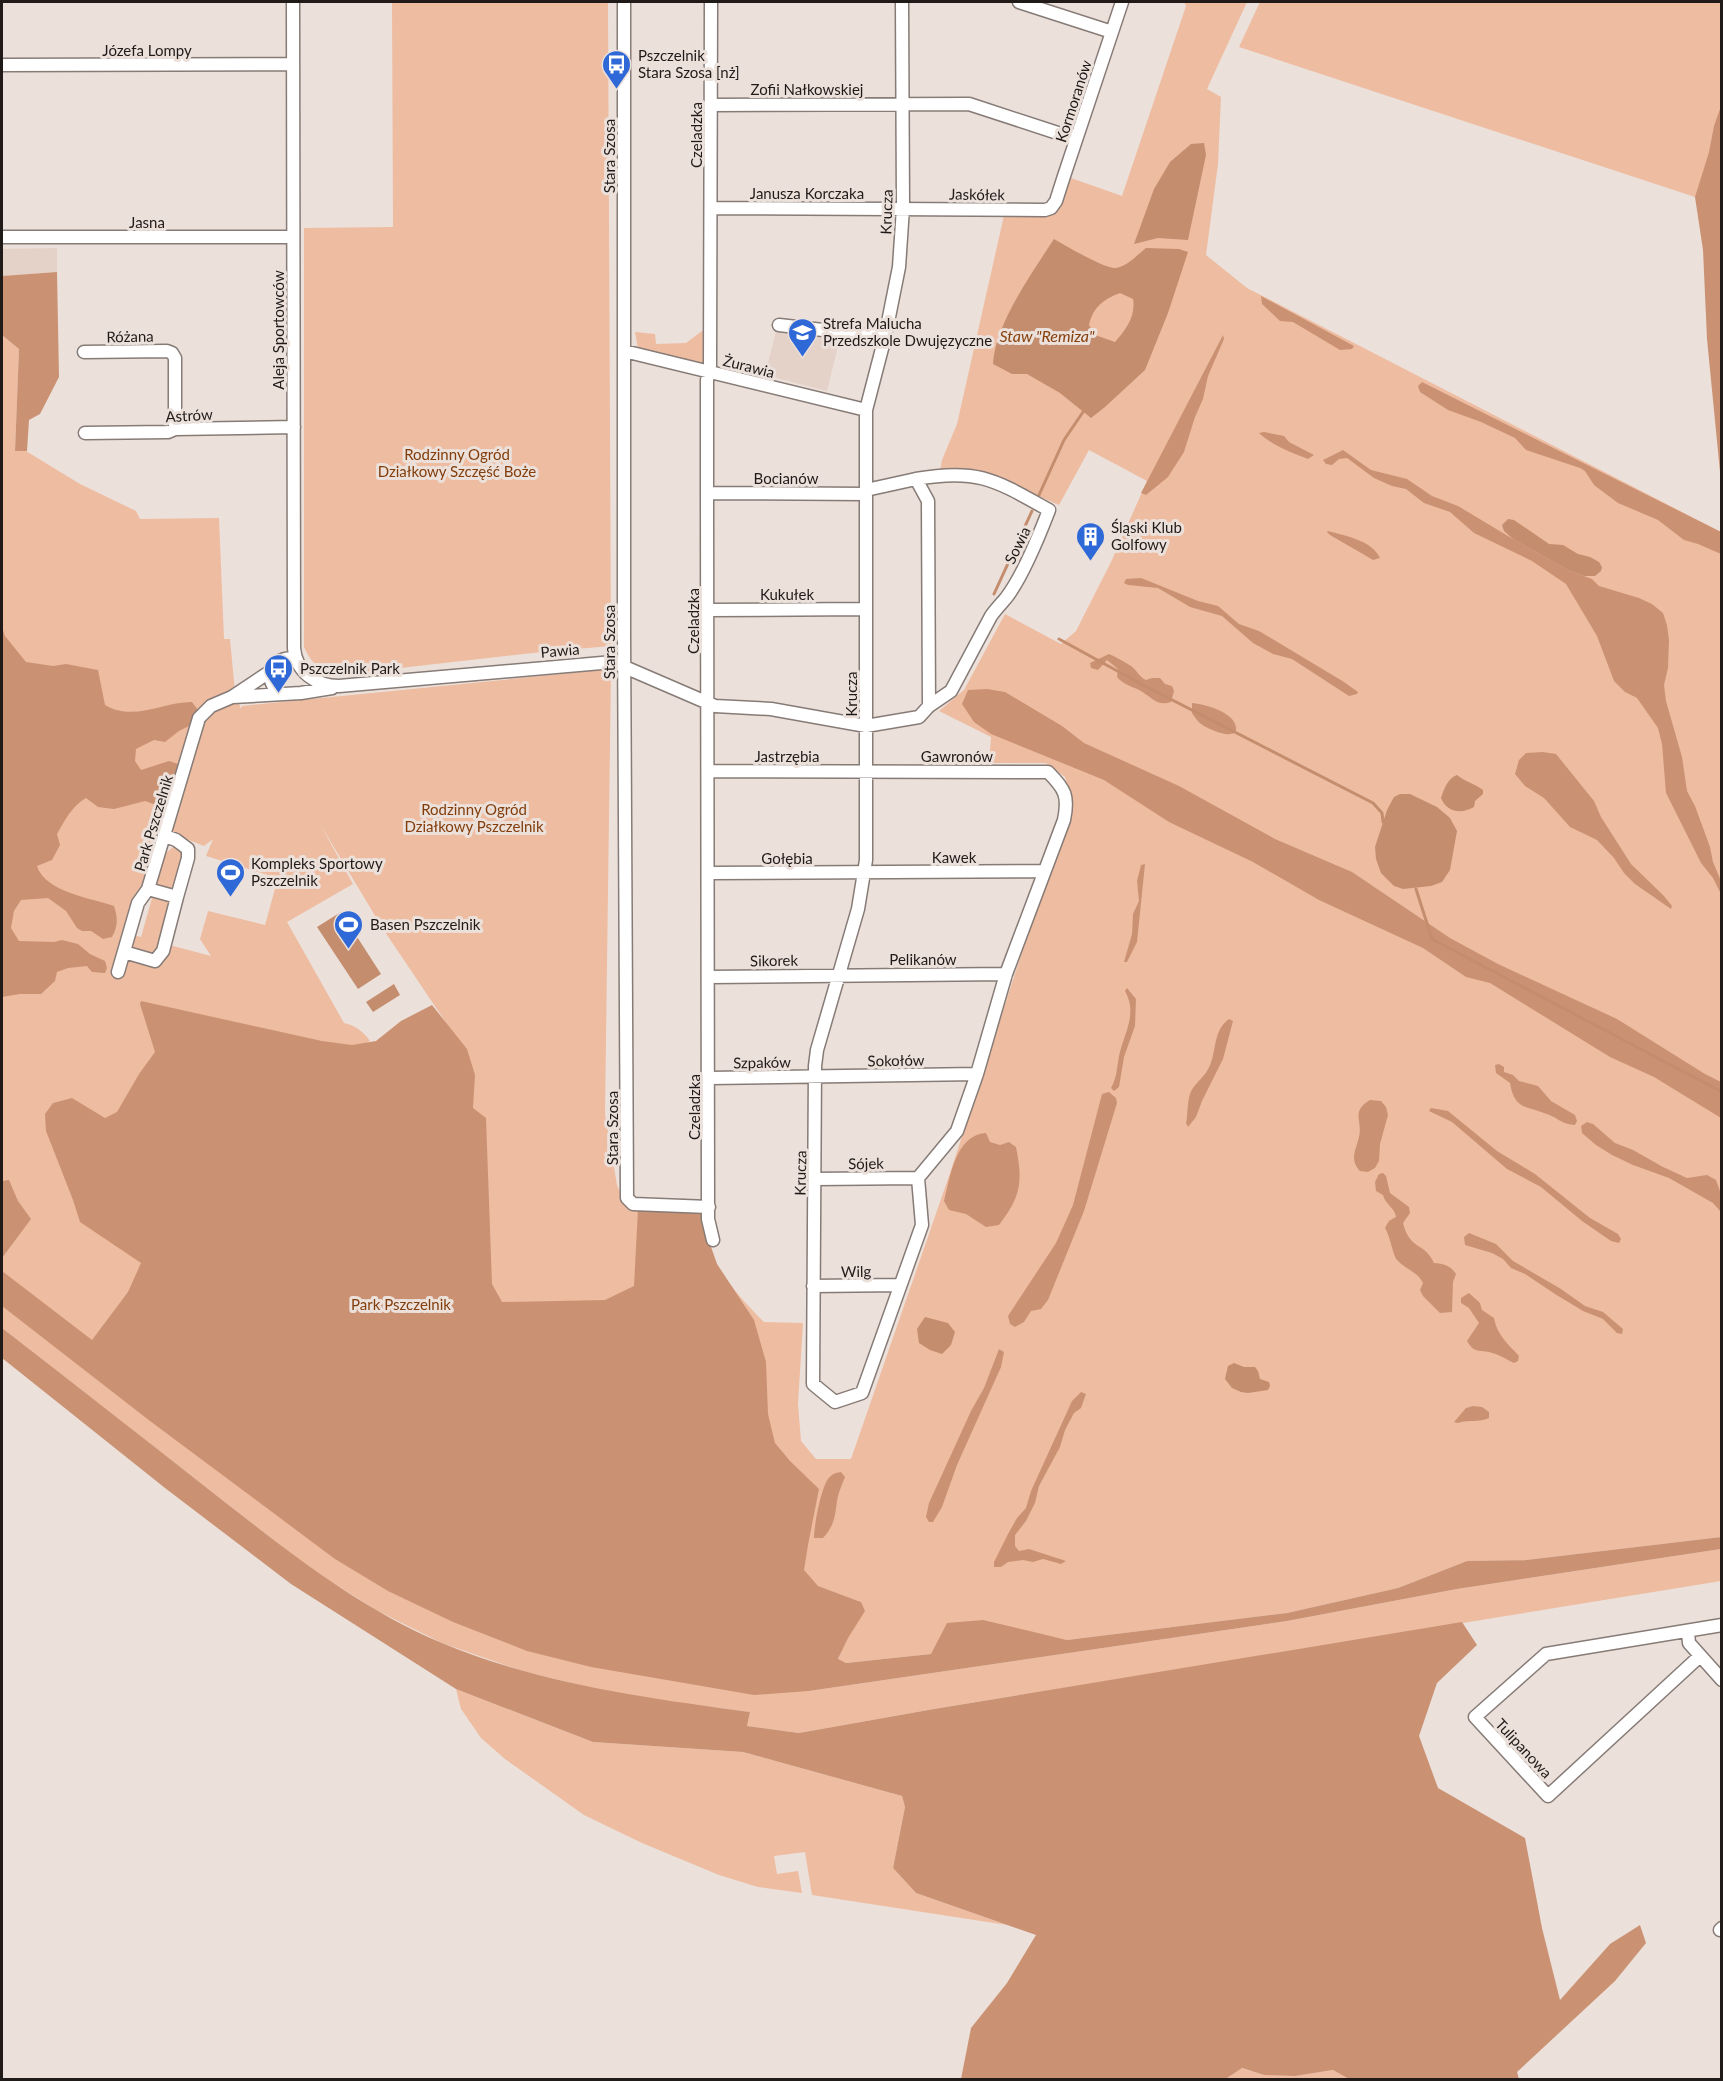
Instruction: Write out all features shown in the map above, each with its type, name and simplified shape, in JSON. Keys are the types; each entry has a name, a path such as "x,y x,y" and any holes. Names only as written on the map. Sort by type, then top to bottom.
{"street":[{"name":"Aleja Sportowców","path":"293,2 294,427 298,663"},
{"name":"Stara Szosa","path":"624,2 627,1198 633,1204 709,1207"},
{"name":"Czeladzka","path":"711,2 711,208 709,372 707,380 707,703 708,1219 713,1240"},
{"name":"Krucza","path":"900,1285 862,1393 836,1402 813,1384 815,1076 817,1050 858,909 865,872 866,410 885,337 899,267 903,208 902,2"},
{"path":"1019,2 1112,32"},
{"name":"Kormoranów","path":"1051,208 1056,201 1122,2"},
{"name":"Józefa Lompy","path":"2,65 293,64"},
{"name":"Zofii Nałkowskiej","path":"711,105 969,104 1076,139"},
{"name":"Janusza Korczaka","path":"711,208 903,208"},
{"name":"Jaskółek","path":"903,208 1044,210 1051,208"},
{"name":"Jasna","path":"2,237 293,237"},
{"path":"779,325 885,337"},
{"name":"Różana","path":"84,352 167,351 172,353 175,358 176,429"},
{"name":"Żurawia","path":"624,351 866,410"},
{"name":"Astrów","path":"85,433 294,427"},
{"name":"Sowia","path":"866,492 937,475 978,476 1005,485 1049,510 1026,564 1006,598 991,616 951,691 929,706 919,717 866,726"},
{"path":"916,479 928,501 929,706"},
{"name":"Bocianów","path":"707,493 866,492"},
{"name":"Kukułek","path":"708,610 866,609"},
{"name":"Park Pszczelnik","path":"118,972 138,903 148,889 165,836 199,718 211,706 232,697 271,671 276,662 285,658 298,663"},
{"name":"Pawia","path":"298,663 318,682 339,686 605,661 624,665 715,706 771,709 866,726"},
{"path":"292,694 299,685 298,663"},
{"path":"271,671 270,683 279,694"},
{"name":"Park Pszczelnik","path":"232,697 292,694 339,686"},
{"name":"Jastrzębia","path":"708,771 866,771"},
{"name":"Gawronów","path":"866,771 1048,772 1063,787 1067,805 1064,820 1044,871"},
{"path":"124,952 156,960 163,951 188,858 188,849 176,840 165,836"},
{"path":"900,1285 922,1225 918,1178 957,1131 977,1074 1006,974 1044,871"},
{"name":"Kawek","path":"865,872 1044,871"},
{"name":"Gołębia","path":"709,873 865,872"},
{"path":"148,889 177,897"},
{"name":"Pelikanów","path":"840,974 1006,974"},
{"name":"Sikorek","path":"709,977 840,974"},
{"name":"Sokołów","path":"815,1076 977,1074"},
{"name":"Szpaków","path":"709,1078 815,1076"},
{"name":"Sójek","path":"815,1179 918,1178"},
{"name":"Wilg","path":"813,1286 900,1285"},
{"path":"1722,1625 1688,1632 1689,1642 1722,1680"},
{"name":"Tulipanowa","path":"1688,1632 1546,1654 1475,1718 1548,1796 1700,1656"}],"shaded area":[{"path":"57,248 57,272 2,276 2,249"},
{"name":"Strefa Malucha Przedszkole Dwujęzyczne","path":"776,331 840,338 827,391 765,375"}],"green space":[{"name":"Rodzinny Ogród Działkowy Szczęść Boże","path":"392,2 608,2 611,646 330,676 315,664 304,647 304,228 393,227"},
{"name":"Rodzinny Ogród Działkowy Pszczelnik","path":"1184,2 1247,2 1207,89 1221,97 1218,164 1206,255 1247,288 1721,532 1721,1537 1526,1560 1467,1561 1398,1588 1287,1613 1067,1640 1029,1632 931,1654 846,1663 838,1660 861,1602 817,1586 809,1691 1287,1621 1457,1589 1721,1549 1721,1581 799,1733 747,1726 750,1712 648,1699 588,1687 522,1671 442,1643 376,1610 308,1567 2,1328 2,335 19,349 15,451 26,451 80,484 136,511 140,519 219,518 224,639 230,639 235,692 241,709 242,706 611,669 605,1114 617,1185 627,1209 702,1211 717,1264 745,1302 764,1322 803,1323 798,1404 801,1441 816,1459 851,1459 949,1176 1040,897 1069,792 1065,777 1046,763 989,763 991,737 939,711 964,690 1005,614 1061,644 1076,631 1111,562 1147,481 1089,450 1059,505 993,476 940,471 942,460 957,424 1005,211 1053,212 1071,178 1122,196 1186,6","holes":["320,824 383,929 453,1033 354,1051 370,1041 359,1029 344,1023 287,922 353,884","161,829 204,846 213,839 206,856 278,878 265,925 208,911 200,939 211,956 162,943 171,901 155,896 152,898 141,937 125,933"]},
{"path":"1260,2 1721,2 1721,294 1695,197 1239,47"},
{"path":"1721,106 1721,482 1707,339 1703,250 1695,197"},
{"path":"57,272 59,377 40,414 29,420 27,451 15,451 19,349 2,335 2,276"},
{"path":"1261,296 1354,346 1352,349 1340,350 1293,322 1280,321 1262,304"},
{"path":"702,331 706,332 705,362 701,366 638,348 635,332 655,334 656,344 686,343"},
{"path":"1223,335 1224,339 1208,376 1203,399 1184,452 1168,477 1146,495 1141,493"},
{"path":"1422,382 1721,532 1721,554 1684,540 1658,520 1618,503 1594,485 1585,471 1580,468 1526,450 1515,438 1448,410 1420,392 1418,386"},
{"path":"1259,433 1284,436 1289,442 1314,455 1308,459 1282,448"},
{"path":"1343,450 1371,470 1407,479 1432,496 1458,506 1570,571 1592,579 1599,586 1639,598 1652,604 1663,613 1669,640 1668,668 1664,685 1666,701 1682,757 1687,791 1710,847 1721,881 1721,894 1713,878 1701,863 1666,793 1662,744 1658,728 1637,698 1625,692 1614,681 1597,636 1566,584 1532,561 1474,533 1450,512 1424,503 1406,489 1374,478 1347,458 1339,459 1332,465 1326,464 1323,460"},
{"path":"1328,531 1365,543 1380,558 1373,560 1330,535"},
{"path":"1141,578 1198,601 1218,606 1239,624 1259,631 1344,682 1358,692 1357,694 1349,696 1292,659 1273,654 1253,643 1222,616 1190,607 1158,588 1124,583 1126,579"},
{"path":"2,627 5,636 26,662 53,666 66,664 98,670 105,705 116,710 137,712 192,702 198,710 189,726 165,742 154,740 136,749 135,761 141,770 169,761 178,764 174,788 164,802 159,806 145,801 114,809 98,807 86,798 73,809 57,834 60,845 52,860 37,866 49,882 59,888 114,906 117,922 112,937 103,939 91,931 82,931 77,928 66,911 48,898 21,900 14,911 11,928 19,941 54,942 62,940 78,944 90,954 105,961 107,968 105,973 92,972 87,966 68,968 57,972 55,981 41,994 2,997"},
{"path":"1109,654 1131,666 1146,680 1160,678 1165,684 1172,686 1174,691 1171,702 1157,702 1122,682 1117,677 1118,669 1107,660 1098,670 1091,668 1090,663"},
{"path":"987,689 1005,692 1062,726 1084,743 1179,786 1275,839 1352,872 1450,938 1498,964 1617,1019 1721,1082 1721,1118 1654,1077 1610,1057 1490,983 1466,977 1423,948 1319,900 1253,862 1169,822 1104,780 991,734 974,722 962,704 968,690"},
{"path":"1192,703 1211,707 1230,717 1236,727 1235,732 1221,733 1201,724 1192,713"},
{"path":"1526,753 1556,754 1594,801 1601,817 1631,864 1664,896 1672,906 1671,909 1635,884 1597,840 1570,827 1544,798 1525,786 1515,774 1519,760"},
{"path":"173,847 178,847 184,855 176,891 157,887 156,884 166,853"},
{"path":"1145,864 1137,942 1127,962 1124,962 1132,934 1133,914 1139,901 1137,881 1141,865"},
{"path":"1127,988 1136,999 1135,1026 1124,1057 1119,1087 1114,1091 1111,1088 1129,1024 1129,999 1125,991"},
{"name":"Park Pszczelnik","path":"141,1001 322,1041 352,1045 376,1041 401,1021 432,1005 467,1049 475,1075 473,1108 486,1118 492,1284 502,1302 605,1300 634,1286 638,1209 702,1211 717,1264 754,1320 766,1362 768,1414 775,1443 819,1489 804,1570 818,1586 861,1602 865,1611 838,1659 846,1663 931,1654 947,1623 983,1620 1067,1640 1287,1613 1398,1588 1467,1561 1526,1560 1721,1537 1721,1549 1457,1589 1287,1621 809,1691 754,1695 591,1667 527,1651 453,1622 388,1591 335,1559 150,1421 2,1306 2,1271 92,1340 128,1292 141,1263 80,1222 46,1131 45,1114 53,1103 72,1098 105,1118 117,1112 155,1052"},
{"path":"1229,1019 1233,1021 1223,1059 1196,1117 1188,1127 1186,1123 1190,1094 1207,1071 1213,1058 1217,1037 1223,1024"},
{"path":"1499,1064 1504,1067 1504,1072 1513,1075 1519,1081 1538,1086 1551,1101 1575,1115 1577,1121 1575,1125 1566,1124 1517,1102 1510,1083 1496,1073 1495,1065"},
{"path":"1109,1092 1116,1098 1117,1103 1084,1211 1048,1300 1041,1309 1031,1311 1024,1322 1015,1327 1010,1324 1008,1316 1056,1243 1073,1205 1102,1094"},
{"path":"1370,1100 1381,1101 1388,1115 1380,1144 1379,1161 1375,1168 1368,1172 1360,1171 1354,1158 1360,1131 1358,1117 1360,1108"},
{"path":"1431,1108 1448,1111 1497,1151 1535,1174 1590,1218 1618,1234 1621,1239 1619,1243 1611,1241 1582,1221 1541,1187 1507,1169 1452,1122 1429,1111"},
{"path":"1587,1122 1593,1124 1615,1143 1687,1178 1707,1175 1716,1180 1721,1194 1721,1212 1713,1203 1669,1178 1633,1165 1596,1145 1582,1133 1581,1126"},
{"path":"986,1133 990,1142 1000,1145 1009,1142 1016,1147 1019,1179 1016,1197 1006,1215 999,1225 986,1227 966,1214 949,1210 944,1201 952,1170 961,1149 967,1141"},
{"path":"1383,1173 1386,1176 1390,1193 1409,1207 1410,1213 1403,1223 1410,1238 1430,1256 1434,1263 1446,1266 1456,1274 1453,1282 1452,1312 1440,1313 1423,1296 1420,1290 1423,1283 1421,1279 1396,1258 1385,1228 1389,1221 1396,1217 1383,1195 1376,1191 1375,1182 1379,1174"},
{"path":"9,1180 18,1201 31,1219 2,1258 2,1181"},
{"path":"1469,1233 1496,1244 1513,1261 1585,1306 1603,1312 1623,1329 1622,1334 1617,1333 1603,1319 1583,1311 1525,1274 1511,1268 1503,1259 1492,1253 1465,1245 1464,1237"},
{"path":"1469,1293 1480,1303 1482,1310 1494,1318 1500,1334 1519,1356 1518,1361 1514,1363 1492,1353 1472,1348 1467,1341 1479,1323 1469,1308 1461,1303 1461,1298"},
{"path":"2,1328 294,1555 380,1612 442,1643 517,1669 594,1688 750,1712 747,1726 799,1733 1462,1622 1477,1645 1437,1683 1419,1736 1438,1788 1525,1838 1542,1928 1560,2000 1610,1944 1640,1925 1646,1943 1615,1981 1517,2072 1519,2079 1351,2080 1333,2070 1295,2076 1264,2075 1242,2068 1224,2080 961,2079 971,2028 1007,1983 1036,1935 916,1893 893,1868 905,1807 902,1796 743,1752 593,1742 456,1689 291,1584 165,1488 2,1358"},
{"path":"999,1349 1004,1352 1001,1367 957,1465 942,1507 933,1522 929,1522 926,1517 929,1503 971,1411 984,1388"},
{"path":"1081,1392 1086,1394 1081,1408 1074,1413 1065,1430 1060,1447 1039,1486 1035,1503 1026,1521 1015,1535 1015,1546 1019,1551 1029,1549 1066,1561 1061,1564 1043,1559 1033,1562 1023,1560 994,1567 994,1562 1008,1534 1026,1508 1031,1491 1072,1401"},
{"path":"1482,1407 1489,1412 1489,1418 1454,1422 1466,1408"},
{"path":"841,1472 845,1477 838,1495 832,1525 823,1538 814,1538 818,1507 825,1484 832,1475"},
{"path":"456,1689 593,1742 743,1752 902,1796 905,1807 893,1868 916,1893 1007,1925 812,1895 805,1852 774,1856 777,1874 798,1871 802,1893 758,1887 719,1875 642,1843 584,1815 505,1759 481,1738 461,1709"},
{"path":"1241,2068 1264,2075 1295,2076 1333,2070 1351,2079 1224,2080"}],"water":[{"path":"1204,143 1206,155 1188,240 1158,238 1134,244 1154,189 1170,162 1191,144"},
{"name":"Staw \"Remiza\"","path":"1054,239 1093,260 1114,268 1127,263 1146,248 1179,249 1188,252 1168,313 1145,370 1091,418 1060,393 1027,374 1012,374 993,364 995,349 1007,316","holes":["1120,293 1133,299 1133,311 1129,322 1115,342 1095,335 1089,325 1093,313 1100,304"]},
{"path":"1508,519 1514,520 1549,544 1563,545 1599,562 1602,567 1601,571 1595,576 1584,576 1570,571 1513,539 1504,531 1502,525"},
{"path":"1457,775 1483,790 1483,794 1475,801 1474,807 1465,811 1455,811 1447,807 1441,798 1449,781"},
{"path":"1400,794 1410,794 1437,807 1450,818 1457,831 1450,870 1442,882 1431,886 1403,889 1394,886 1381,873 1375,847 1387,810 1394,797"},
{"name":"Basen Pszczelnik","path":"341,912 381,974 358,989 317,927"},
{"path":"394,984 400,995 373,1012 366,1002"},
{"path":"925,1317 948,1323 955,1332 951,1345 942,1354 919,1343 917,1329"},
{"path":"1234,1363 1244,1367 1255,1367 1260,1379 1269,1382 1268,1390 1248,1393 1232,1388 1225,1379 1228,1366"}],"waterway":[{"path":"1039,495 1064,440 1083,412"},
{"path":"994,594 1032,511"},
{"path":"1059,639 1143,685 1373,803 1382,813 1383,822"},
{"path":"1416,889 1432,939 1722,1092"}],"place":[{"name":"Pszczelnik Stara Szosa [nż]","path":"617,90"},
{"name":"Strefa Malucha Przedszkole Dwujęzyczne","path":"802,358"},
{"name":"Śląski Klub Golfowy","path":"1090,562"},
{"name":"Pszczelnik Park","path":"279,694"},
{"name":"Kompleks Sportowy Pszczelnik","path":"230,898"},
{"name":"Basen Pszczelnik","path":"349,950"}]}
